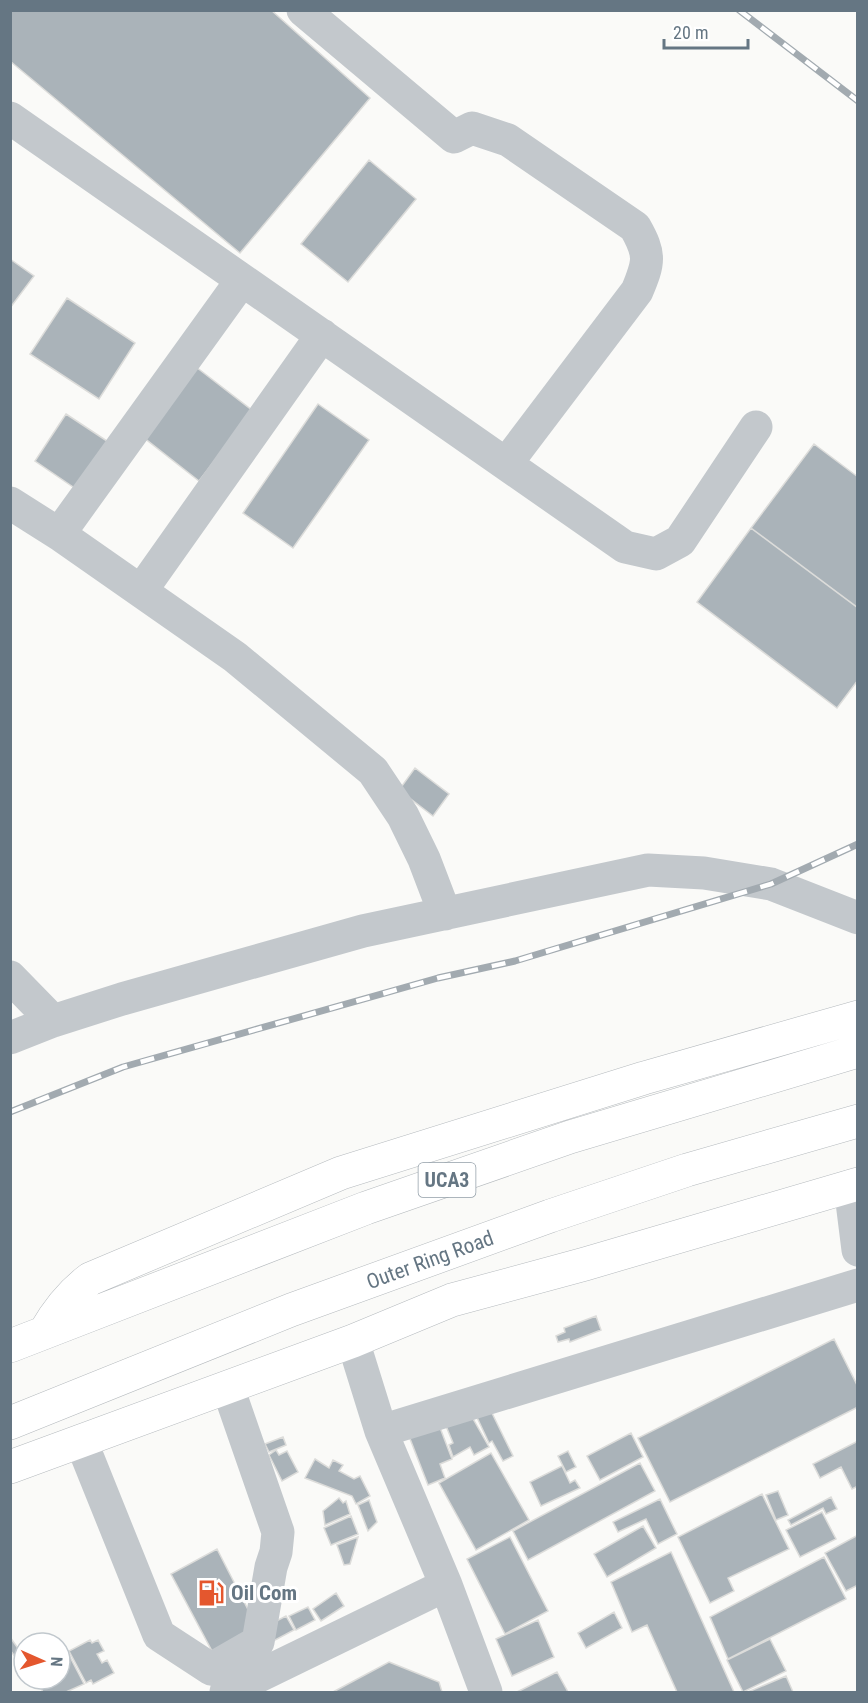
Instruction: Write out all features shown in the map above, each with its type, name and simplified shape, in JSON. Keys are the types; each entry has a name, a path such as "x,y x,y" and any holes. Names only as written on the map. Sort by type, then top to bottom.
{"main road":[{"name":"UCA3","path":"45,1332 58,1310 77,1288 90,1279 341,1173 644,1078 858,1017"},
{"name":"UCA3","path":"10,1346 398,1197 581,1134 858,1051"},
{"name":"Outer Ring Road","path":"10,1422 291,1311 550,1216 687,1170 858,1121"},
{"path":"10,1467 353,1341 452,1300 585,1264 854,1185"}],"street":[{"path":"303,10 454,137 472,128 508,140 635,227 646,246 647,267 637,291 506,464"},
{"path":"10,118 625,547 656,554 680,541 756,427"},
{"path":"59,534 242,280"},
{"path":"141,591 322,335"},
{"path":"10,503 59,534 235,657 373,771 402,816 424,859 445,914"},
{"path":"10,1038 53,1021 122,999 363,931 648,870 704,873 771,884 858,918"},
{"path":"10,976 53,1021"},
{"path":"854,1185 858,1250"},
{"path":"381,1431 858,1285"},
{"path":"353,1341 381,1431 446,1585 486,1692"},
{"path":"81,1441 159,1635 211,1669 258,1642 278,1532 228,1388"},
{"path":"226,1692 446,1585"}],"building":[{"path":"10,10 271,10 370,98 240,253 10,61"},
{"path":"369,160 416,199 348,282 301,244"},
{"path":"10,259 34,276 10,308"},
{"path":"67,298 135,343 99,399 30,354"},
{"path":"196,367 253,411 199,481 143,437"},
{"path":"318,404 369,440 293,548 243,513"},
{"path":"66,414 110,443 79,491 35,461"},
{"path":"814,444 858,477 858,608 751,528"},
{"path":"751,528 858,608 858,680 837,708 697,602"},
{"path":"415,768 449,794 433,816 399,790"},
{"path":"596,1316 601,1330 570,1342 569,1339 558,1342 556,1336 565,1332 564,1328"},
{"path":"834,1339 858,1387 858,1407 670,1502 638,1438"},
{"path":"488,1405 513,1456 503,1461 492,1441 489,1443 474,1411"},
{"path":"472,1417 489,1447 474,1455 470,1447 453,1457 449,1445 453,1443 446,1426"},
{"path":"439,1425 452,1459 440,1464 445,1478 428,1485 407,1431"},
{"path":"631,1433 643,1457 600,1480 587,1456"},
{"path":"283,1437 286,1445 269,1452 265,1444"},
{"path":"858,1441 858,1486 852,1489 841,1467 820,1478 813,1464"},
{"path":"276,1450 279,1455 287,1451 298,1472 282,1481 269,1455"},
{"path":"568,1451 576,1467 566,1472 558,1456"},
{"path":"491,1453 529,1520 476,1550 439,1483"},
{"path":"315,1459 329,1468 333,1460 343,1465 339,1471 354,1479 360,1476 370,1496 356,1504 352,1496 305,1478"},
{"path":"640,1463 655,1491 528,1560 513,1531"},
{"path":"562,1466 570,1483 575,1480 580,1488 541,1506 530,1482"},
{"path":"778,1491 788,1515 776,1520 766,1495"},
{"path":"762,1494 789,1549 728,1578 734,1591 710,1603 678,1537"},
{"path":"831,1497 837,1509 826,1514 823,1508 791,1525 788,1520"},
{"path":"339,1498 343,1503 346,1501 350,1514 325,1525 323,1511"},
{"path":"660,1499 677,1534 658,1544 646,1519 618,1532 613,1522"},
{"path":"369,1500 377,1522 368,1531 358,1505"},
{"path":"822,1512 836,1539 800,1557 786,1530"},
{"path":"351,1516 358,1534 331,1545 324,1528"},
{"path":"643,1526 656,1548 607,1577 594,1554"},
{"path":"858,1535 858,1585 846,1591 825,1553"},
{"path":"358,1537 350,1564 344,1565 337,1545"},
{"path":"510,1537 548,1611 505,1634 467,1559"},
{"path":"217,1549 257,1627 212,1651 171,1574"},
{"path":"671,1552 734,1692 677,1692 647,1625 632,1632 611,1582"},
{"path":"824,1557 846,1599 728,1659 710,1617"},
{"path":"336,1593 344,1606 321,1621 313,1609"},
{"path":"308,1607 315,1620 296,1630 289,1616"},
{"path":"614,1612 622,1628 586,1648 578,1633"},
{"path":"286,1616 294,1630 262,1647 255,1632"},
{"path":"538,1620 554,1657 512,1676 496,1639"},
{"path":"10,1637 12,1653 10,1650"},
{"path":"770,1639 786,1671 743,1692 727,1660"},
{"path":"90,1640 92,1643 98,1640 104,1651 97,1654 102,1663 107,1660 114,1673 93,1684 91,1680 86,1683 72,1657 72,1649"},
{"path":"72,1661 84,1684 72,1689"},
{"path":"389,1662 439,1682 442,1692 333,1692"},
{"path":"557,1672 568,1692 517,1692"},
{"path":"786,1676 793,1692 748,1692"},
{"path":"42,1691 68,1691 66,1692"}],"railway":[{"path":"739,10 858,101"},
{"path":"10,1112 123,1067 438,978 515,961 771,884 858,844"}],"place":[{"name":"Oil Com","path":"211,1593"}]}
